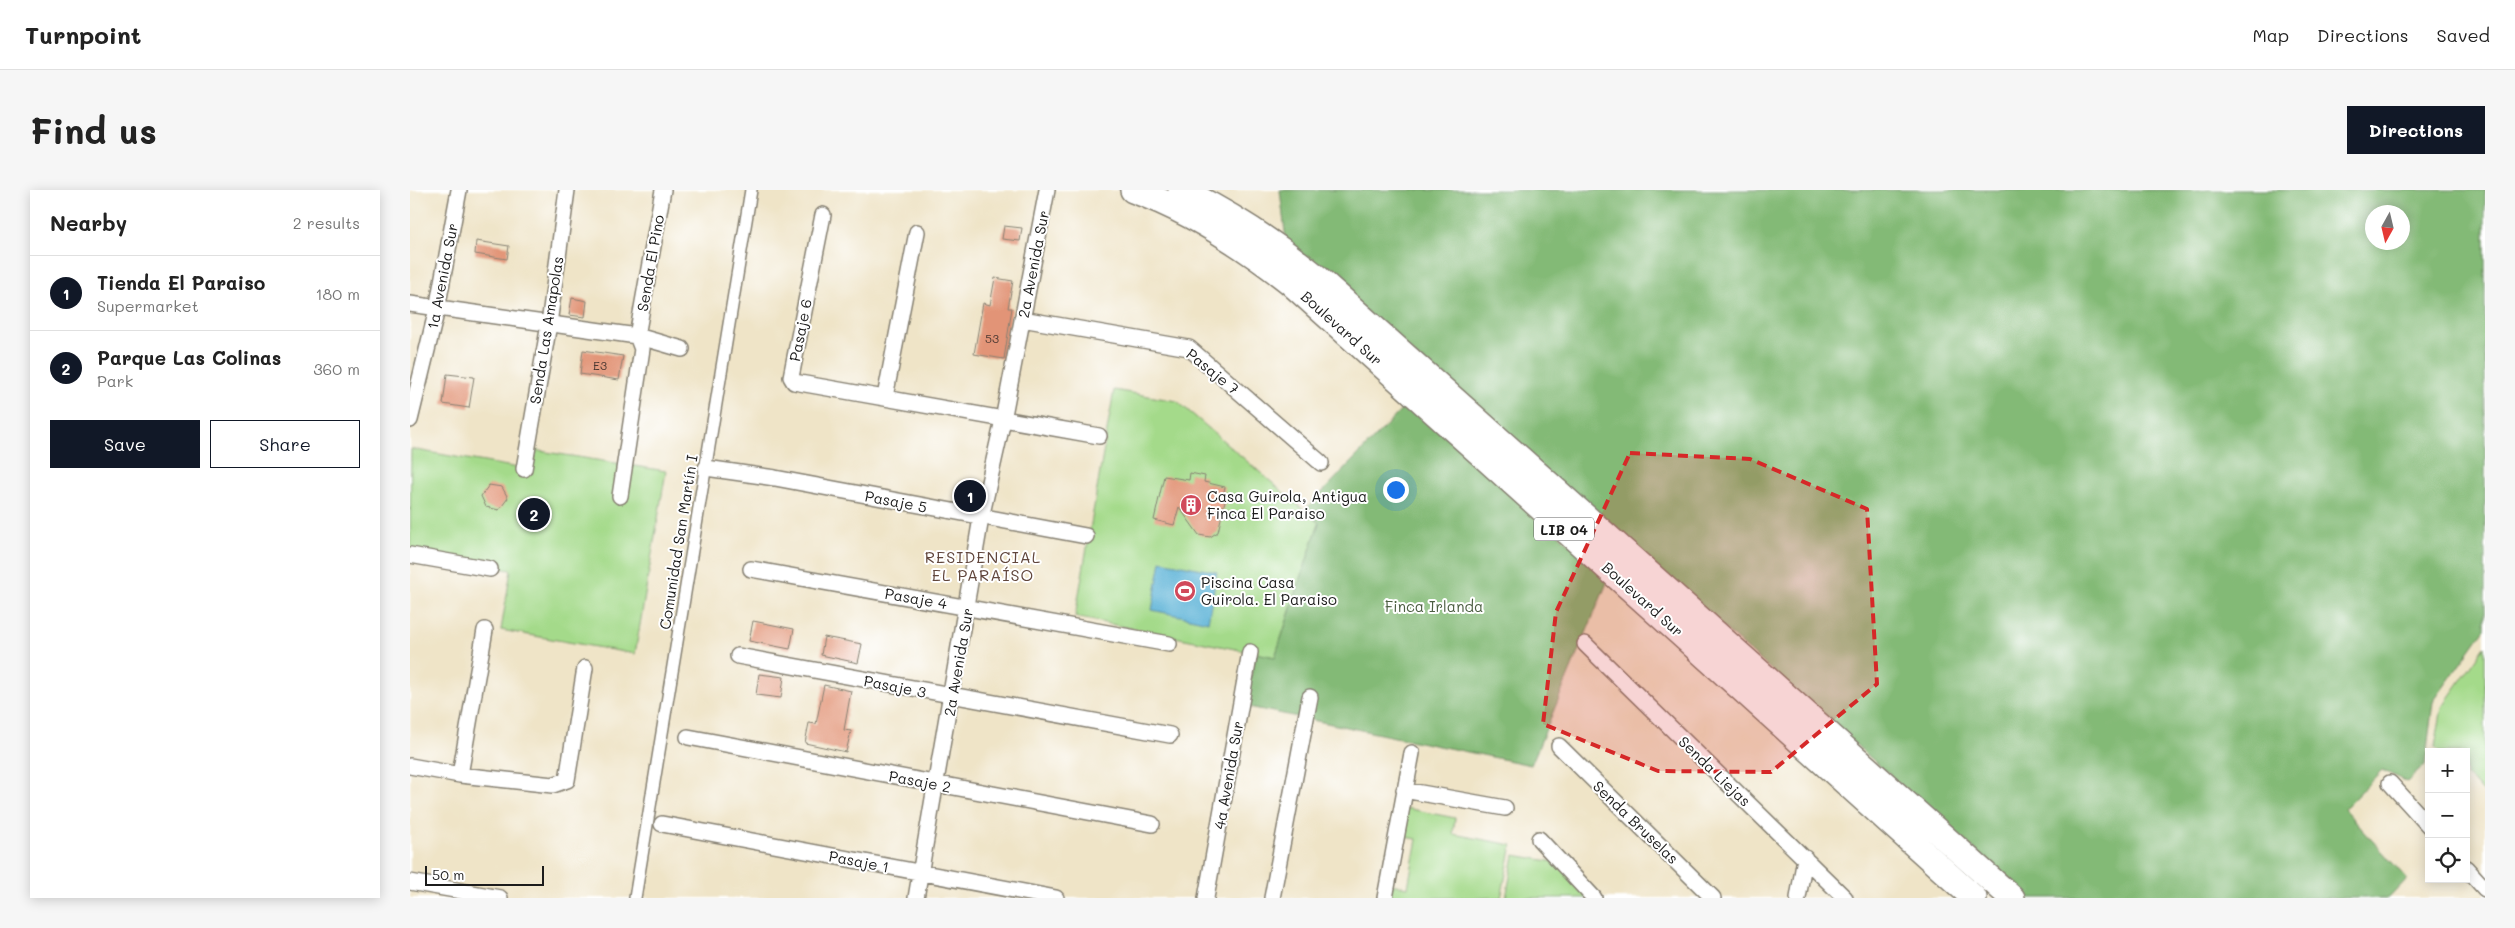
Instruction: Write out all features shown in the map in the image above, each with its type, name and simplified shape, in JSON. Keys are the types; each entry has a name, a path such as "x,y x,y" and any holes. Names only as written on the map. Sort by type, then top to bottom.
{"highway":[{"name":"Boulevard Sur","path":"1133,190 1178,209 1229,237 1290,282 1974,898"},
{"name":"Boulevard Sur","path":"1181,190 1203,200 1269,241 1319,279 2012,898"}],"street":[{"name":"1a Avenida Sur","path":"410,420 437,309 459,190"},
{"name":"Senda Las Amapolas","path":"524,469 568,190"},
{"name":"Senda El Pino","path":"620,496 642,348 637,336 662,190"},
{"name":"Comunidad San Martín I","path":"635,898 751,190"},
{"name":"2a Avenida Sur","path":"916,898 982,518 1003,420 1047,190"},
{"name":"Pasaje 6","path":"823,215 792,380 1099,436"},
{"path":"885,397 917,232"},
{"path":"410,304 637,336 682,349"},
{"name":"Pasaje 7","path":"1022,319 1189,348 1321,463"},
{"name":"Pasaje 5","path":"706,468 775,478 1086,536"},
{"path":"410,555 490,569"},
{"name":"Pasaje 4","path":"751,569 1169,644"},
{"path":"460,775 485,630"},
{"name":"Senda Liejas","path":"1585,644 1845,898"},
{"name":"4a Avenida Sur","path":"1206,898 1250,652"},
{"name":"Pasaje 3","path":"738,656 1170,735"},
{"path":"410,766 460,775 553,785 567,780 585,668"},
{"path":"1272,898 1310,697"},
{"name":"Pasaje 2","path":"688,737 1152,824"},
{"name":"Senda Bruselas","path":"1559,746 1713,898"},
{"path":"1385,898 1412,754"},
{"path":"2390,783 2425,822"},
{"path":"1404,790 1505,808"},
{"name":"Pasaje 1","path":"662,824 1056,898"},
{"path":"1539,839 1594,898"},
{"path":"1798,898 1805,858"},
{"path":"2470,872 2485,889"},
{"path":"410,882 500,898"}],"highlighted area":[{"path":"1630,453 1750,459 1867,509 1877,684 1771,772 1658,771 1543,724 1556,612"}],"green space":[{"path":"1280,190 2485,190 2485,629 2433,702 2427,748 2425,748 2425,765 2407,782 2382,770 2344,809 2407,879 2389,898 2029,898 1286,241"},
{"name":"Casa Guirola, Antigua Finca El Paraiso","path":"1114,390 1177,401 1319,523 1275,657 1075,617"},
{"name":"Finca Irlanda","path":"1408,403 1609,578 1531,765 1244,706 1256,653 1275,657 1319,523 1306,509"},
{"path":"411,449 524,469 527,449 666,471 635,654 501,630 511,570 410,557"},
{"path":"2485,646 2485,793 2470,780 2470,748 2435,747 2442,707"},
{"path":"1405,808 1455,818 1453,834 1512,845 1501,898 1387,898 1390,884 1408,887 1417,839 1399,836"},
{"path":"1514,855 1555,862 1592,898 1506,898"}],"water":[{"name":"Piscina Casa Guirola. El Paraiso","path":"1161,561 1217,572 1208,622 1152,610"}],"building":[{"path":"1004,226 1022,228 1020,241 1002,239"},
{"path":"476,241 509,246 507,259 475,254"},
{"path":"995,278 1013,281 1008,308 1012,308 1004,359 974,354 983,303 990,305"},
{"path":"572,298 587,301 585,317 569,315"},
{"path":"583,350 623,356 619,380 580,374"},
{"path":"447,374 474,377 469,408 443,404"},
{"name":"Casa Guirola, Antigua Finca El Paraiso","path":"1190,473 1205,476 1204,482 1225,487 1223,496 1226,496 1218,532 1210,537 1199,535 1179,507 1174,525 1154,520 1164,476 1189,480"},
{"path":"965,480 979,482 974,506 962,503"},
{"path":"489,485 502,487 508,498 499,510 486,507 481,496"},
{"path":"753,621 794,629 790,649 749,641"},
{"path":"824,637 862,644 858,663 821,655"},
{"path":"759,674 784,677 781,698 756,695"},
{"path":"824,685 851,691 844,730 851,731 846,752 805,743 809,723 816,724"}],"place":[{"name":"Tienda El Paraiso","path":"970,496"},
{"name":"Casa Guirola, Antigua Finca El Paraiso","path":"1191,505"},
{"name":"Parque Las Colinas","path":"534,514"},
{"name":"Piscina Casa Guirola. El Paraiso","path":"1185,591"}],"district":[{"name":"RESIDENCIAL EL PARAÍSO","path":"983,565"}]}
